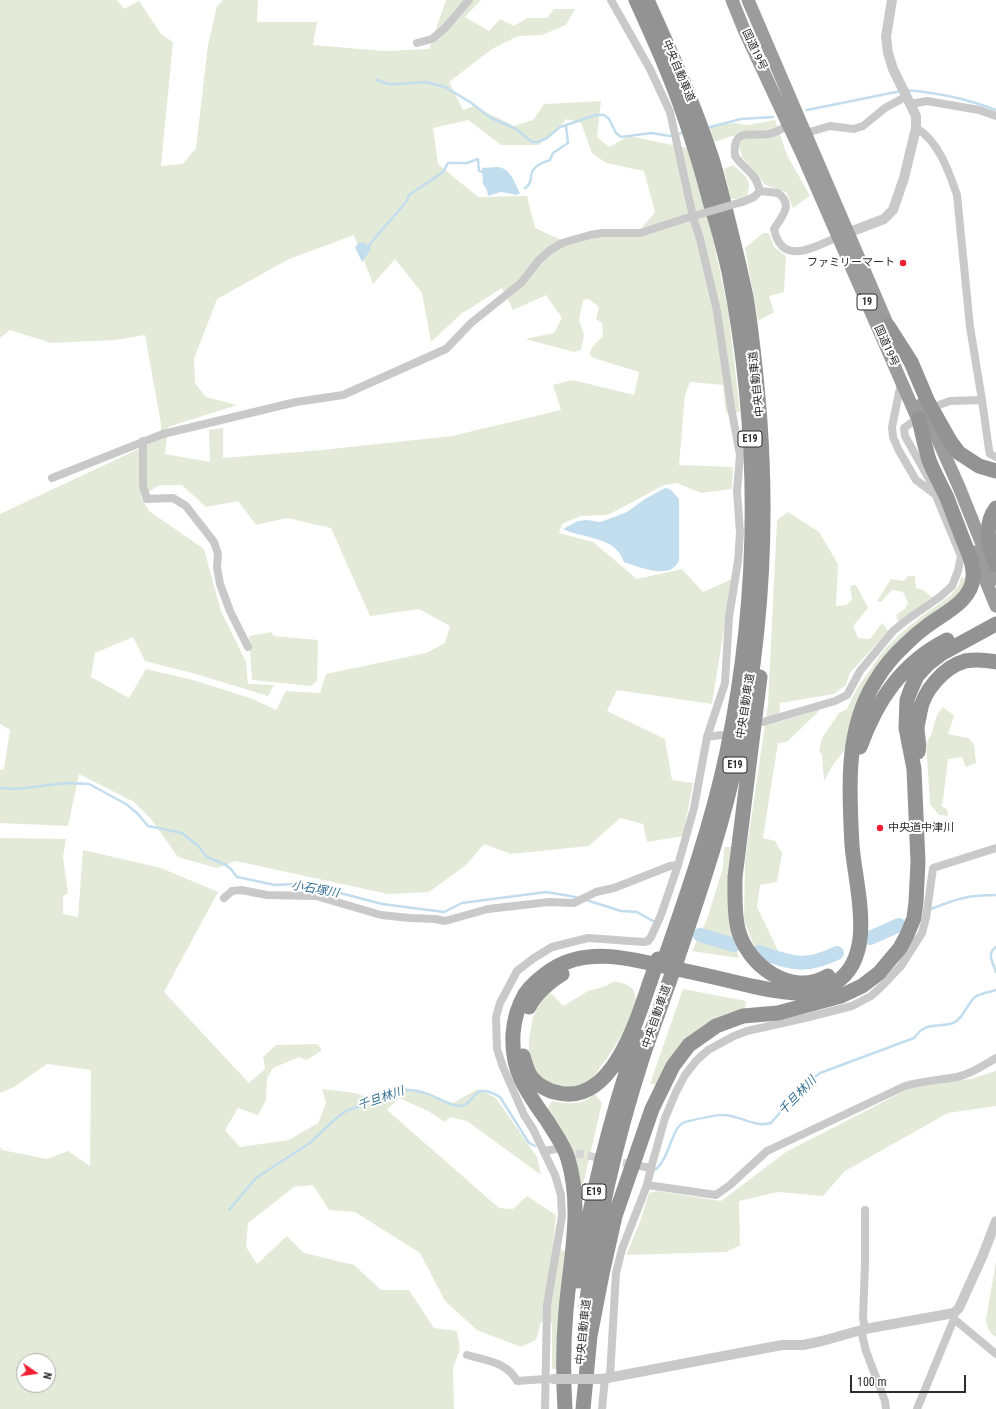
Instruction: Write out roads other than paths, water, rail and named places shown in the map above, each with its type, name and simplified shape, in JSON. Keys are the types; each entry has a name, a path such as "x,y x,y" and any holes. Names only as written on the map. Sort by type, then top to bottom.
{"highway":[{"name":"中央自動車道","path":"565,1409 568,1362 581,1260 590,1210 612,1119 632,1055 666,961 709,826 727,752 738,694 745,640 753,539 753,502 744,369 738,324 728,270 698,159 674,89 636,0"},
{"name":"中央自動車道","path":"647,0 676,63 696,112 710,154 720,186 746,297 755,360 761,427 763,504 763,561 753,663 738,752 724,813 702,884 666,961"},
{"name":"国道19号","path":"732,0 745,32 788,125 888,326 959,487 996,579"},
{"name":"国道19号","path":"748,0 806,133 843,234 902,381 915,421 995,617"},
{"path":"888,326 911,362 928,402 950,441 959,453 979,466 996,471"},
{"path":"565,1409 563,1373 566,1313 574,1227 574,1189 567,1156 561,1143 520,1080 514,1063 512,1046 513,1027 517,1011 526,993 538,979 554,968 586,956 629,959 776,991 798,994 816,991 837,982 848,972 855,960 860,938 859,894 852,848 850,808 854,736 866,699 875,682 889,662 905,644 963,599 972,585 974,573 971,561 915,421"},
{"path":"996,508 989,523 988,536 996,565"},
{"path":"763,561 766,618 755,729 735,877 738,929 746,948 754,960 766,971 782,980 812,982 824,978 845,963 853,950 860,924"},
{"path":"851,774 870,720 888,690 901,675 920,656 932,648 995,617"},
{"path":"583,1409 590,1336 602,1274 616,1216 652,1109 673,1066 689,1045 716,1026 743,1016 778,1013 841,996 862,986 878,973 900,948 907,936 914,918 918,862 914,768 906,728 907,700 918,676 928,664 995,617"},
{"path":"914,768 919,750 918,727 920,710 925,694 935,681 949,670 964,662 983,659 996,662"},
{"path":"658,983 624,1048 603,1078 591,1089 580,1094 568,1095 546,1089 536,1082 529,1073 520,1048 525,1016 531,1003 554,978 570,970 584,966 602,964 625,966 765,996 794,1000 824,1000"},
{"name":"中央自動車道","path":"577,1409 585,1310 591,1268 611,1169 642,1059 658,983"}],"street":[{"path":"417,43 432,39 445,28 469,0"},
{"path":"545,1409 549,1379 547,1305 562,1216 561,1195 555,1175 533,1129 524,1116 503,1067 497,1049 496,1017 500,1003 517,971 552,947 588,938 644,942 648,941 651,937 661,915 678,866 694,808 706,737 725,683 729,617 738,561 740,533 737,491 740,455 731,407 717,311 675,130 662,92 611,0"},
{"path":"760,191 778,193 785,200 786,212 774,229 776,239 783,248 794,252 803,251 884,219 893,210 904,178 916,128 916,116 893,69 888,53 886,37 892,0"},
{"path":"806,133 830,126 854,129 863,126 885,108 908,99 979,110 996,116"},
{"path":"760,191 757,181 751,172 735,156 735,148 738,138 746,134 772,134 788,125"},
{"path":"916,128 924,132 938,152 950,176 957,195 970,327 989,450 990,454 996,457"},
{"path":"52,478 142,441 163,434 268,408 343,395 446,349 471,323 518,286 539,260 549,251 562,243 590,235 640,234 742,202 754,197 760,191"},
{"path":"902,381 892,427 893,437 898,449 916,480 936,495"},
{"path":"939,405 950,401 982,400"},
{"path":"763,722 847,695 860,671 893,631 941,596 952,586 958,571 961,556 929,479 905,436 904,428 915,421"},
{"path":"142,441 143,486 147,499 173,498 186,506 214,542 218,554 217,567 220,584 230,611 248,647"},
{"path":"706,737 721,735"},
{"path":"602,1409 616,1273 622,1249 647,1185 666,1118 676,1092 685,1075 696,1061 708,1050 734,1036 747,1031 852,1006 871,996 881,988 901,966 922,934 926,918 933,868 996,848"},
{"path":"224,898 232,891 241,890 267,895 316,896 381,915 444,921 488,909 549,902 574,903 586,897 670,866 678,866"},
{"path":"647,1185 716,1195 730,1185 768,1151 905,1086 917,1082 958,1076 972,1072 996,1058"},
{"path":"544,1151 556,1149"},
{"path":"640,1166 651,1168"},
{"path":"865,1210 863,1330 866,1351 885,1401 886,1409"},
{"path":"916,1409 954,1316 962,1302 983,1255 996,1222"},
{"path":"467,1355 501,1364 509,1370 517,1381 606,1378 782,1345 803,1345 863,1330 954,1316"},
{"path":"954,1316 996,1354"}],"water":[{"path":"497,167 506,170 509,173 520,193 517,195 501,192 488,196 487,190 483,184 482,168"},
{"path":"374,238 375,239 370,247 371,249 362,262 355,247 359,243 364,242 367,245"},
{"path":"665,488 670,489 679,499 679,560 670,570 654,571 624,562 614,547 598,540 563,529 578,521 587,520 600,522 627,512 645,499"}],"waterway":[{"path":"377,80 388,84 426,82 445,87 470,102 491,118 516,129 532,142 538,142 547,138 560,127 596,115 604,115 609,119 616,133 621,137 651,133 670,136 682,133"},
{"path":"807,110 901,91"},
{"path":"906,91 918,91 948,96 996,110"},
{"path":"710,127 741,119 773,117"},
{"path":"525,188 529,184 533,170 536,166 550,160 553,153 568,143 566,126"},
{"path":"374,239 407,201 409,195 443,172 448,163 467,163 478,159 479,171 483,172"},
{"name":"小石塚川","path":"0,788 16,789 66,783 89,784 126,804 138,814 148,826 182,833 198,846 207,857 226,865 237,877 275,885 295,884 325,889 382,904 444,912 462,903 546,892 579,898"},
{"name":"小石塚川","path":"931,909 962,898 996,895"},
{"name":"小石塚川","path":"586,900 621,911 637,912 653,921"},
{"name":"小石塚川","path":"870,938 899,925"},
{"name":"小石塚川","path":"700,935 734,945"},
{"name":"千旦林川","path":"996,947 991,952 992,962 996,972"},
{"name":"小石塚川","path":"759,952 798,963 815,961 837,953"},
{"name":"千旦林川","path":"655,1170 664,1158 676,1131 683,1123 720,1115 735,1117 759,1124 771,1123 801,1088 820,1073 914,1038 920,1031 927,1027 953,1023 960,1018 975,997 996,990"},
{"name":"千旦林川","path":"229,1210 256,1178 310,1143 344,1112 399,1091 418,1091 458,1106 464,1105 478,1092 490,1092 500,1097 529,1143 535,1146"}],"tunnel":[{"path":"564,1151 635,1165"}],"place":[{"name":"ファミリーマート","path":"903,263"},
{"name":"中央道中津川","path":"880,828"}]}
